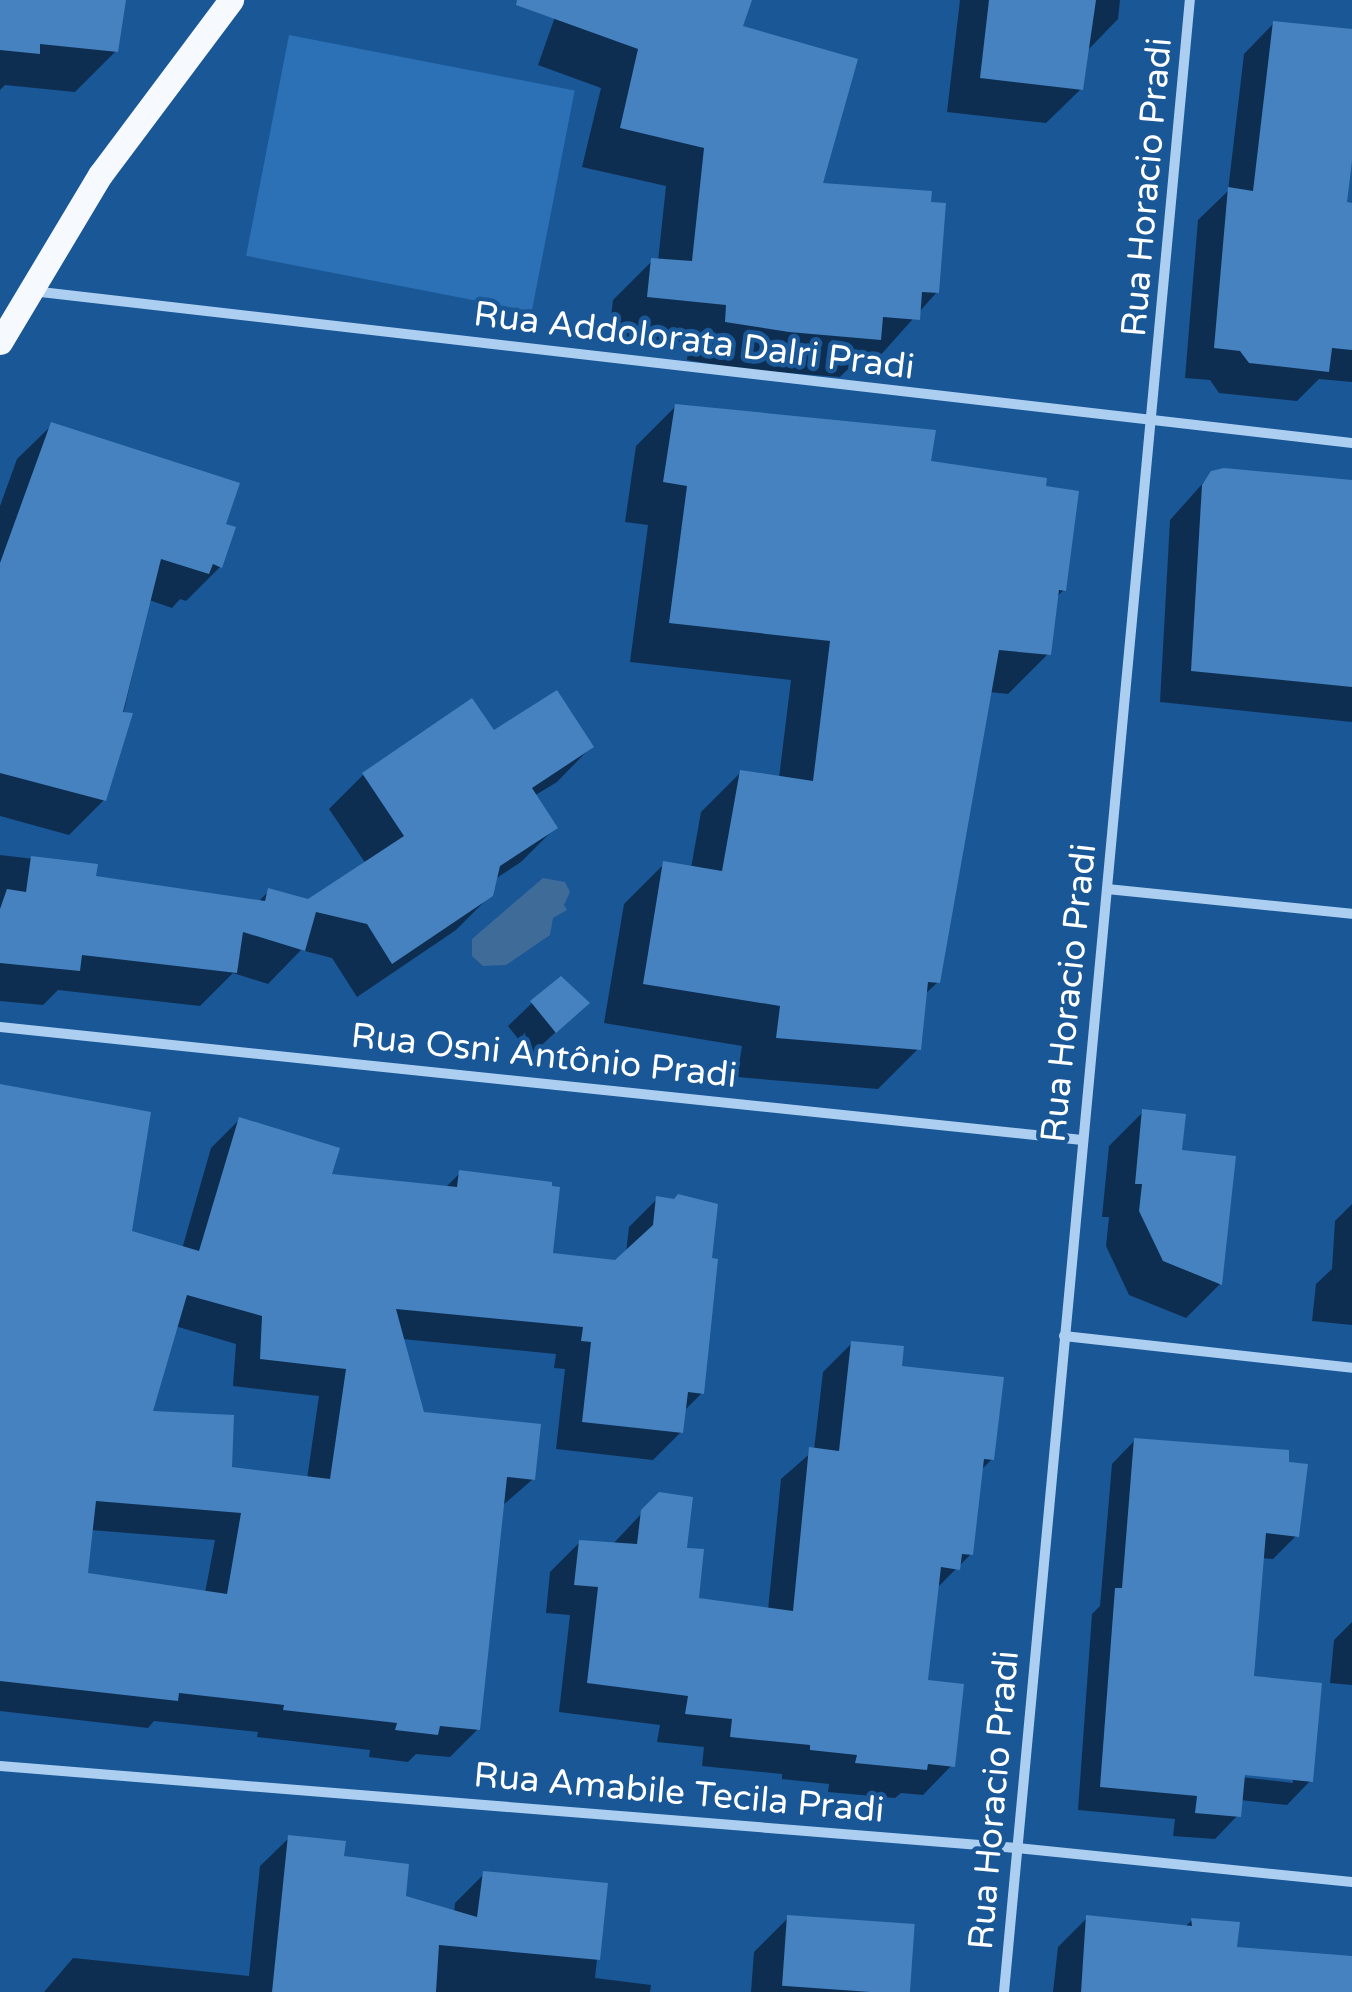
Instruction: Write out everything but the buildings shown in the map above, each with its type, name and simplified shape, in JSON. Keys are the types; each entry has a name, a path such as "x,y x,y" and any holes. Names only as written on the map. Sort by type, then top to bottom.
{"main road":[{"path":"0,342 100,175 231,0"}],"street":[{"name":"Rua Horacio Pradi","path":"1004,1992 1082,1140 1154,422 1190,0"},
{"name":"Rua Addolorata Dalri Pradi","path":"29,291 1352,443"},
{"path":"1107,889 1352,914"},
{"name":"Rua Osni Antônio Pradi","path":"0,1027 1082,1140"},
{"path":"1064,1336 1352,1368"},
{"name":"Rua Amabile Tecila Pradi","path":"0,1766 1016,1848 1352,1882"}],"shaded area":[{"path":"289,35 575,91 532,311 246,256"},
{"path":"543,878 565,882 570,892 564,905 567,910 553,918 550,935 506,965 483,966 472,956 472,939"}]}
